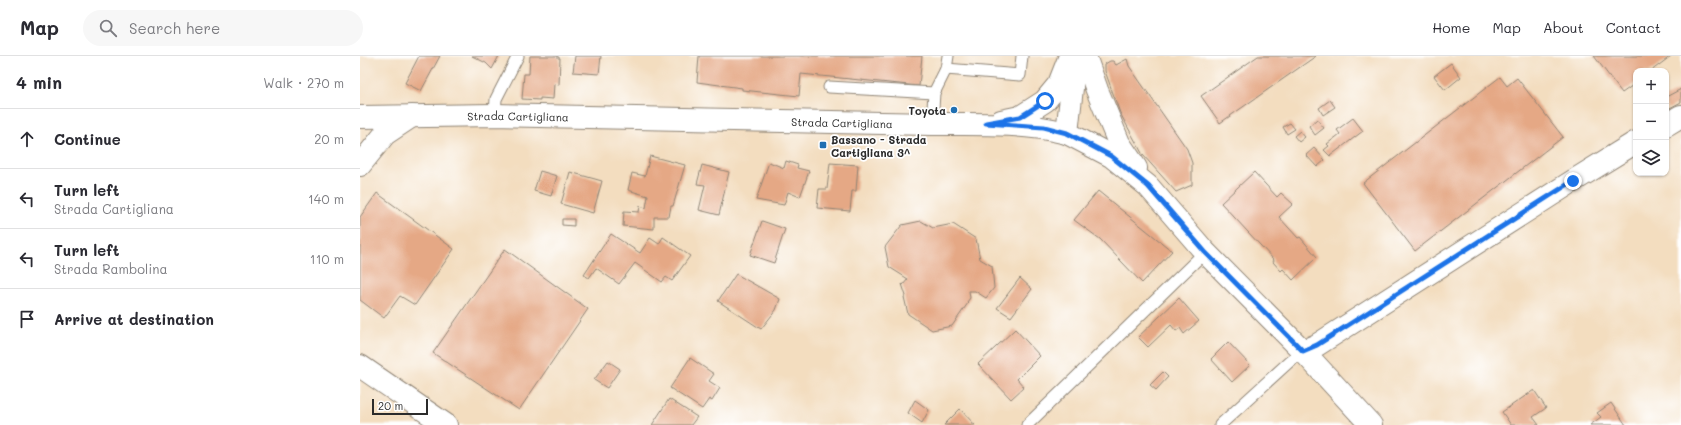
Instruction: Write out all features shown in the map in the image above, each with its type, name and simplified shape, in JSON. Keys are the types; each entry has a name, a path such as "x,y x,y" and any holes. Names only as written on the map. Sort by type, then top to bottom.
{"street":[{"path":"986,123 1020,117 1045,101 1059,84 1071,56"},
{"path":"1067,133 1072,88 1071,56"},
{"path":"1086,56 1097,90 1119,143 1148,186"},
{"name":"Strada Cartigliana","path":"360,117 495,115 932,124 986,123 1044,127 1067,133 1111,156 1148,186 1205,252 1303,351 1371,425"},
{"path":"360,165 385,134 412,116"},
{"path":"1669,123 1681,116"},
{"path":"1303,351 1317,345 1633,144"},
{"path":"360,146 360,154"},
{"path":"360,366 446,425"}],"lane":[{"path":"495,115 496,99 518,56"},
{"path":"932,124 934,94 946,69 948,56"},
{"path":"946,69 1020,75 1022,56"},
{"path":"829,87 934,94"},
{"path":"1027,425 1205,252"},
{"path":"1220,425 1303,351"}],"building":[{"path":"419,56 440,56 421,91 405,83"},
{"path":"472,56 499,56 492,69 486,63"},
{"path":"530,56 558,56 558,58 560,58 559,85 554,84 553,99 522,99 524,74 529,74"},
{"path":"575,56 601,56 599,74 573,72"},
{"path":"699,56 922,56 919,86 801,74 799,96 742,90 742,88 697,82"},
{"path":"1258,56 1316,56 1220,123 1201,96"},
{"path":"1594,56 1671,56 1655,68 1633,68 1633,85 1622,93"},
{"path":"1127,59 1129,66 1187,149 1192,163 1192,185 1176,192 1143,155 1120,113 1105,71 1105,64 1113,61 1116,65"},
{"path":"1451,63 1461,77 1445,90 1434,76"},
{"path":"1500,77 1507,86 1517,78 1563,137 1415,251 1363,183"},
{"path":"1681,89 1681,102 1669,108 1669,95"},
{"path":"1330,100 1335,107 1323,115 1319,108"},
{"path":"1353,118 1363,131 1330,156 1324,150 1329,146 1327,144 1340,134 1337,130"},
{"path":"1317,119 1324,128 1315,135 1309,126"},
{"path":"1290,123 1295,129 1287,134 1283,127"},
{"path":"1300,131 1305,137 1299,142 1294,136"},
{"path":"1314,148 1325,160 1317,167 1306,155"},
{"path":"650,156 685,165 673,206 671,206 669,217 654,217 654,229 623,226 624,211 639,212 640,206 646,208 648,196 628,190 632,173 645,176"},
{"path":"786,161 798,165 797,168 809,171 800,197 788,192 784,205 756,200 769,162 784,168"},
{"path":"830,163 858,165 856,191 852,191 850,211 817,208 819,189 827,189"},
{"path":"702,165 729,172 719,215 699,210 705,185 697,184"},
{"path":"540,171 557,176 551,196 534,191"},
{"path":"570,172 602,181 593,213 561,204"},
{"path":"1254,172 1277,197 1281,193 1293,204 1279,217 1298,238 1300,237 1317,257 1293,280 1283,269 1281,271 1273,262 1274,260 1221,203"},
{"path":"1098,191 1172,251 1142,283 1100,239 1074,220"},
{"path":"377,193 454,249 415,305 400,296 384,318 360,300 360,217"},
{"path":"562,219 574,219 574,226 562,225"},
{"path":"762,221 785,229 774,263 750,255"},
{"path":"921,221 933,228 953,224 976,239 980,259 992,266 994,288 986,298 975,291 969,291 970,298 967,302 968,303 952,326 932,330 908,314 904,297 906,296 902,284 903,285 908,279 889,267 885,247 902,225"},
{"path":"611,234 640,253 650,238 659,244 663,237 690,256 672,281 666,277 662,282 635,263 619,284 596,268 589,278 584,275"},
{"path":"505,249 588,309 519,410 433,353"},
{"path":"736,274 780,299 776,310 761,329 718,301"},
{"path":"1020,278 1032,289 1011,317 997,308"},
{"path":"1179,298 1199,321 1184,334 1180,328 1176,331 1171,325 1148,347 1138,337"},
{"path":"1015,329 1040,356 1017,379 1024,387 1011,399 978,364"},
{"path":"1228,342 1250,365 1232,382 1211,359"},
{"path":"690,358 714,374 709,381 720,388 712,401 709,399 702,409 670,388"},
{"path":"608,361 620,369 607,388 594,380"},
{"path":"1163,372 1168,377 1156,390 1150,385"},
{"path":"1534,390 1546,408 1533,417 1539,425 1511,425 1502,412"},
{"path":"669,399 697,417 691,425 652,425"},
{"path":"915,400 929,410 922,423 908,413"},
{"path":"1611,403 1626,425 1590,425 1601,417 1597,413"},
{"path":"960,409 975,425 944,425"}],"place":[{"name":"Toyota","path":"954,110"},
{"name":"Bassano - Strada Cartigliana 3^","path":"823,145"}],"route":[{"path":"1045,101 1020,117 986,123 1044,127 1067,133 1111,156 1148,186 1205,252 1303,351 1317,345 1433,272 1573,181"}]}
